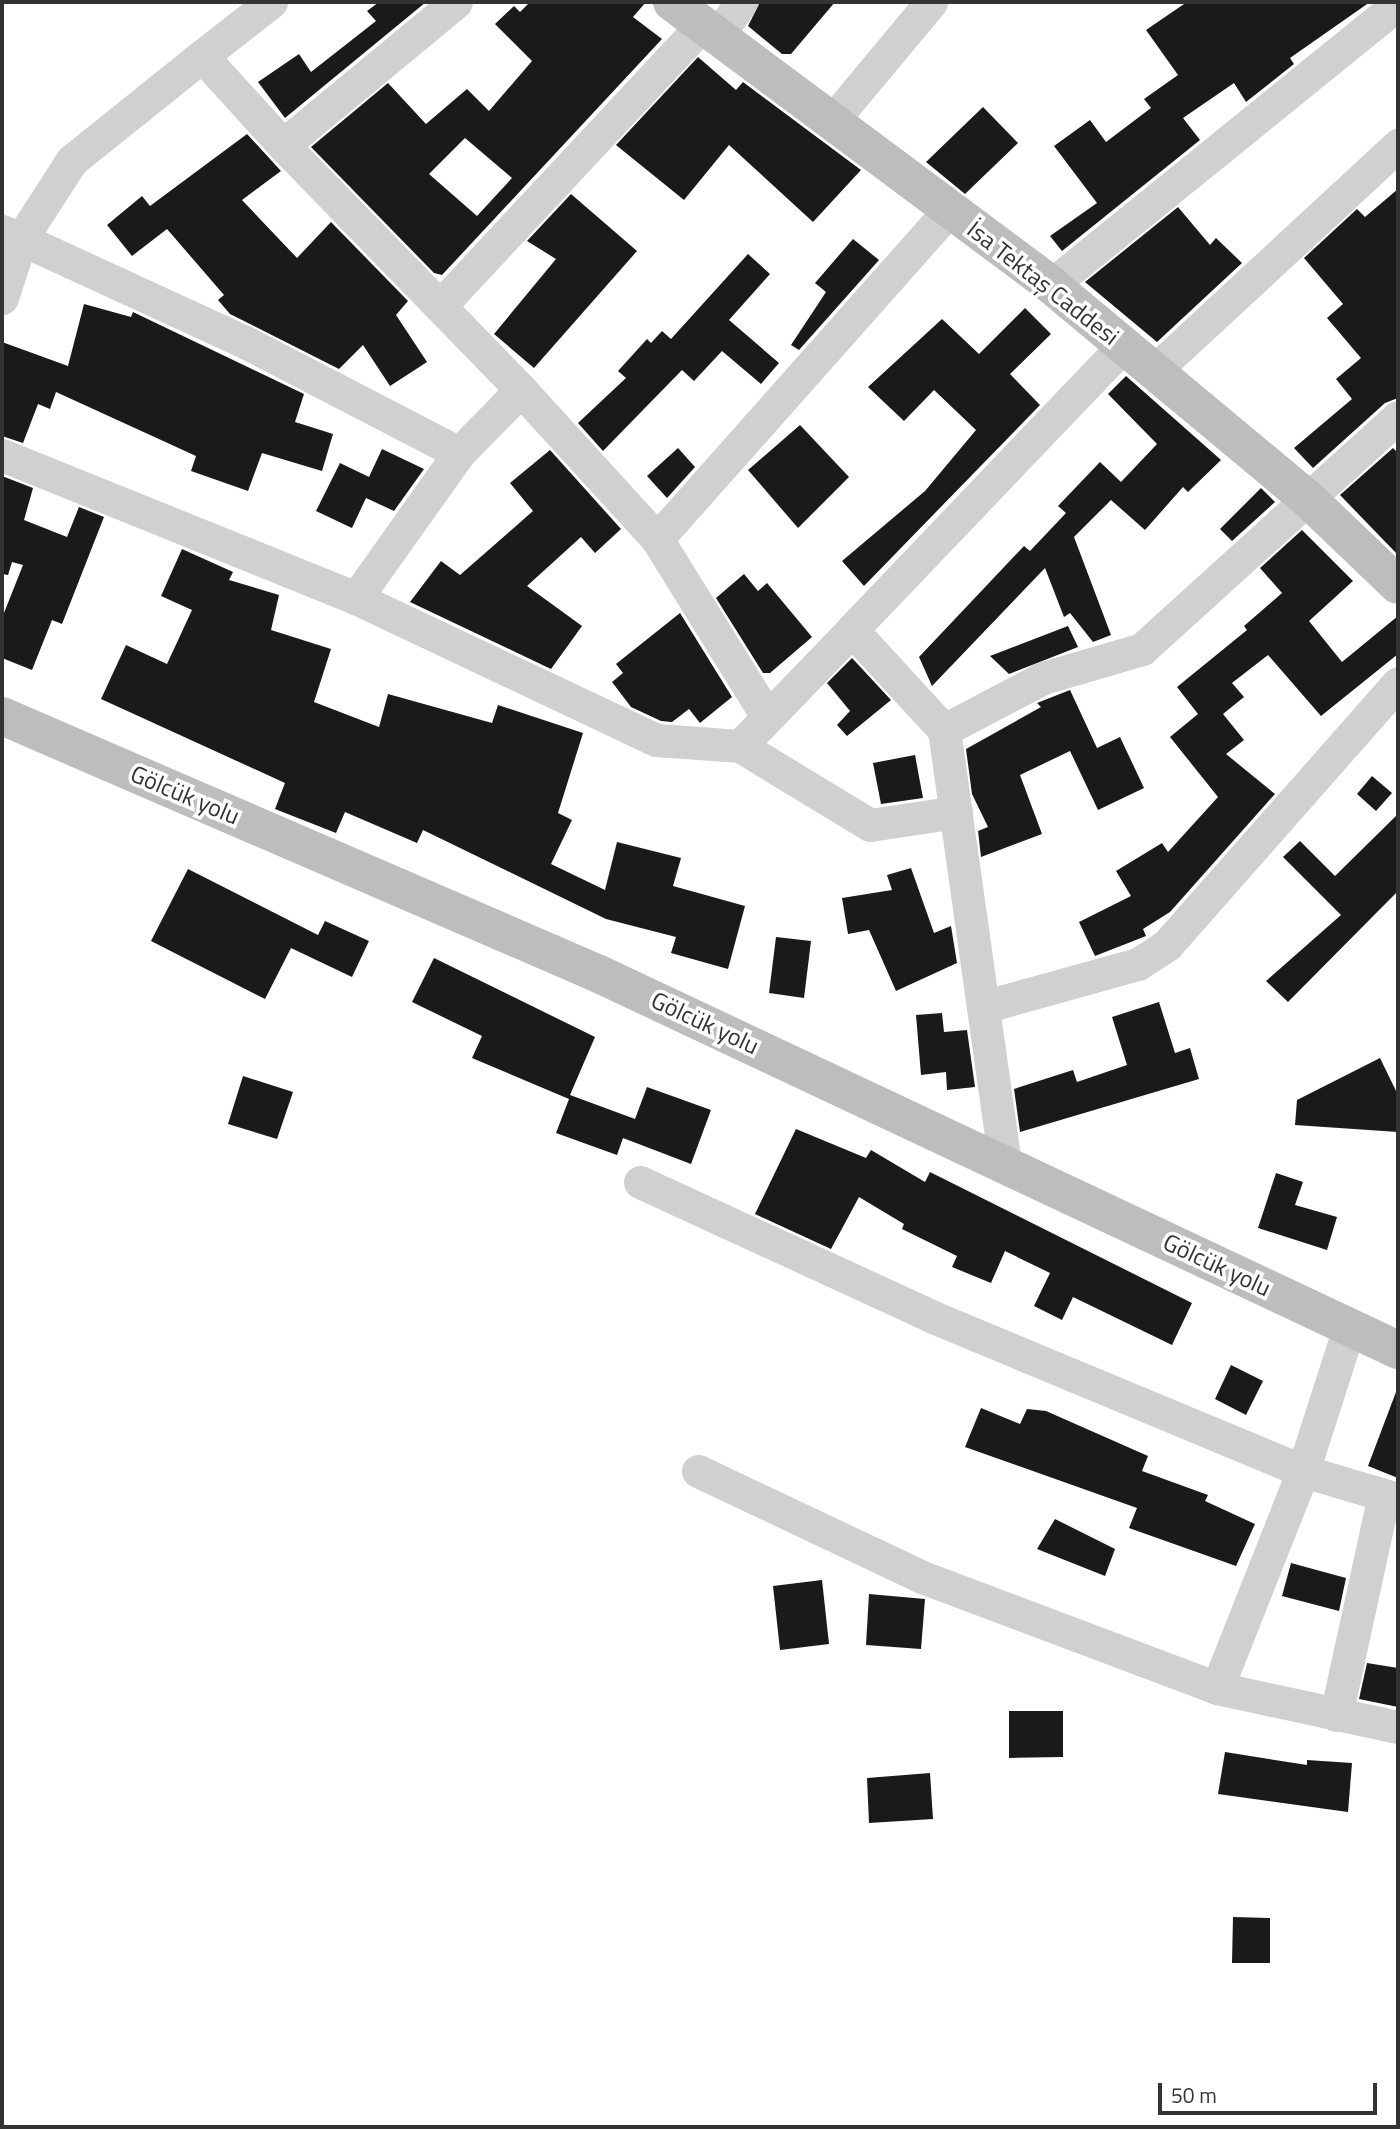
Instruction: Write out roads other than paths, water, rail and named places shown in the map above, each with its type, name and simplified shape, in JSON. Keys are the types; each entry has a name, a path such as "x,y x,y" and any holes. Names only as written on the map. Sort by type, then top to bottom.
{"main road":[{"name":"İsa Tektaş Caddesi","path":"672,2 1051,285 1308,499 1398,585"},
{"name":"Gölcük yolu","path":"2,716 599,974 1398,1350"}],"street":[{"path":"2,298 11,235 72,160 271,2"},
{"path":"282,145 456,2"},
{"path":"440,306 710,30 741,2"},
{"path":"832,121 931,2"},
{"path":"1051,285 1397,5"},
{"path":"202,56 282,145 521,390 657,539 766,716"},
{"path":"1154,371 1398,145"},
{"path":"657,539 949,210"},
{"path":"11,235 243,341 459,453"},
{"path":"740,746 1123,346"},
{"path":"356,598 459,453 521,390"},
{"path":"944,730 1043,678 1142,649 1398,417"},
{"path":"2,454 356,598 656,740 740,746 870,825 956,812"},
{"path":"852,630 944,730 1005,1164"},
{"path":"983,1007 1138,964 1167,945 1398,684"},
{"path":"639,1182 933,1317 1303,1471 1391,1497 1336,1715"},
{"path":"1216,1688 1303,1471 1349,1328"},
{"path":"698,1471 922,1577 1216,1688 1398,1727"}]}
